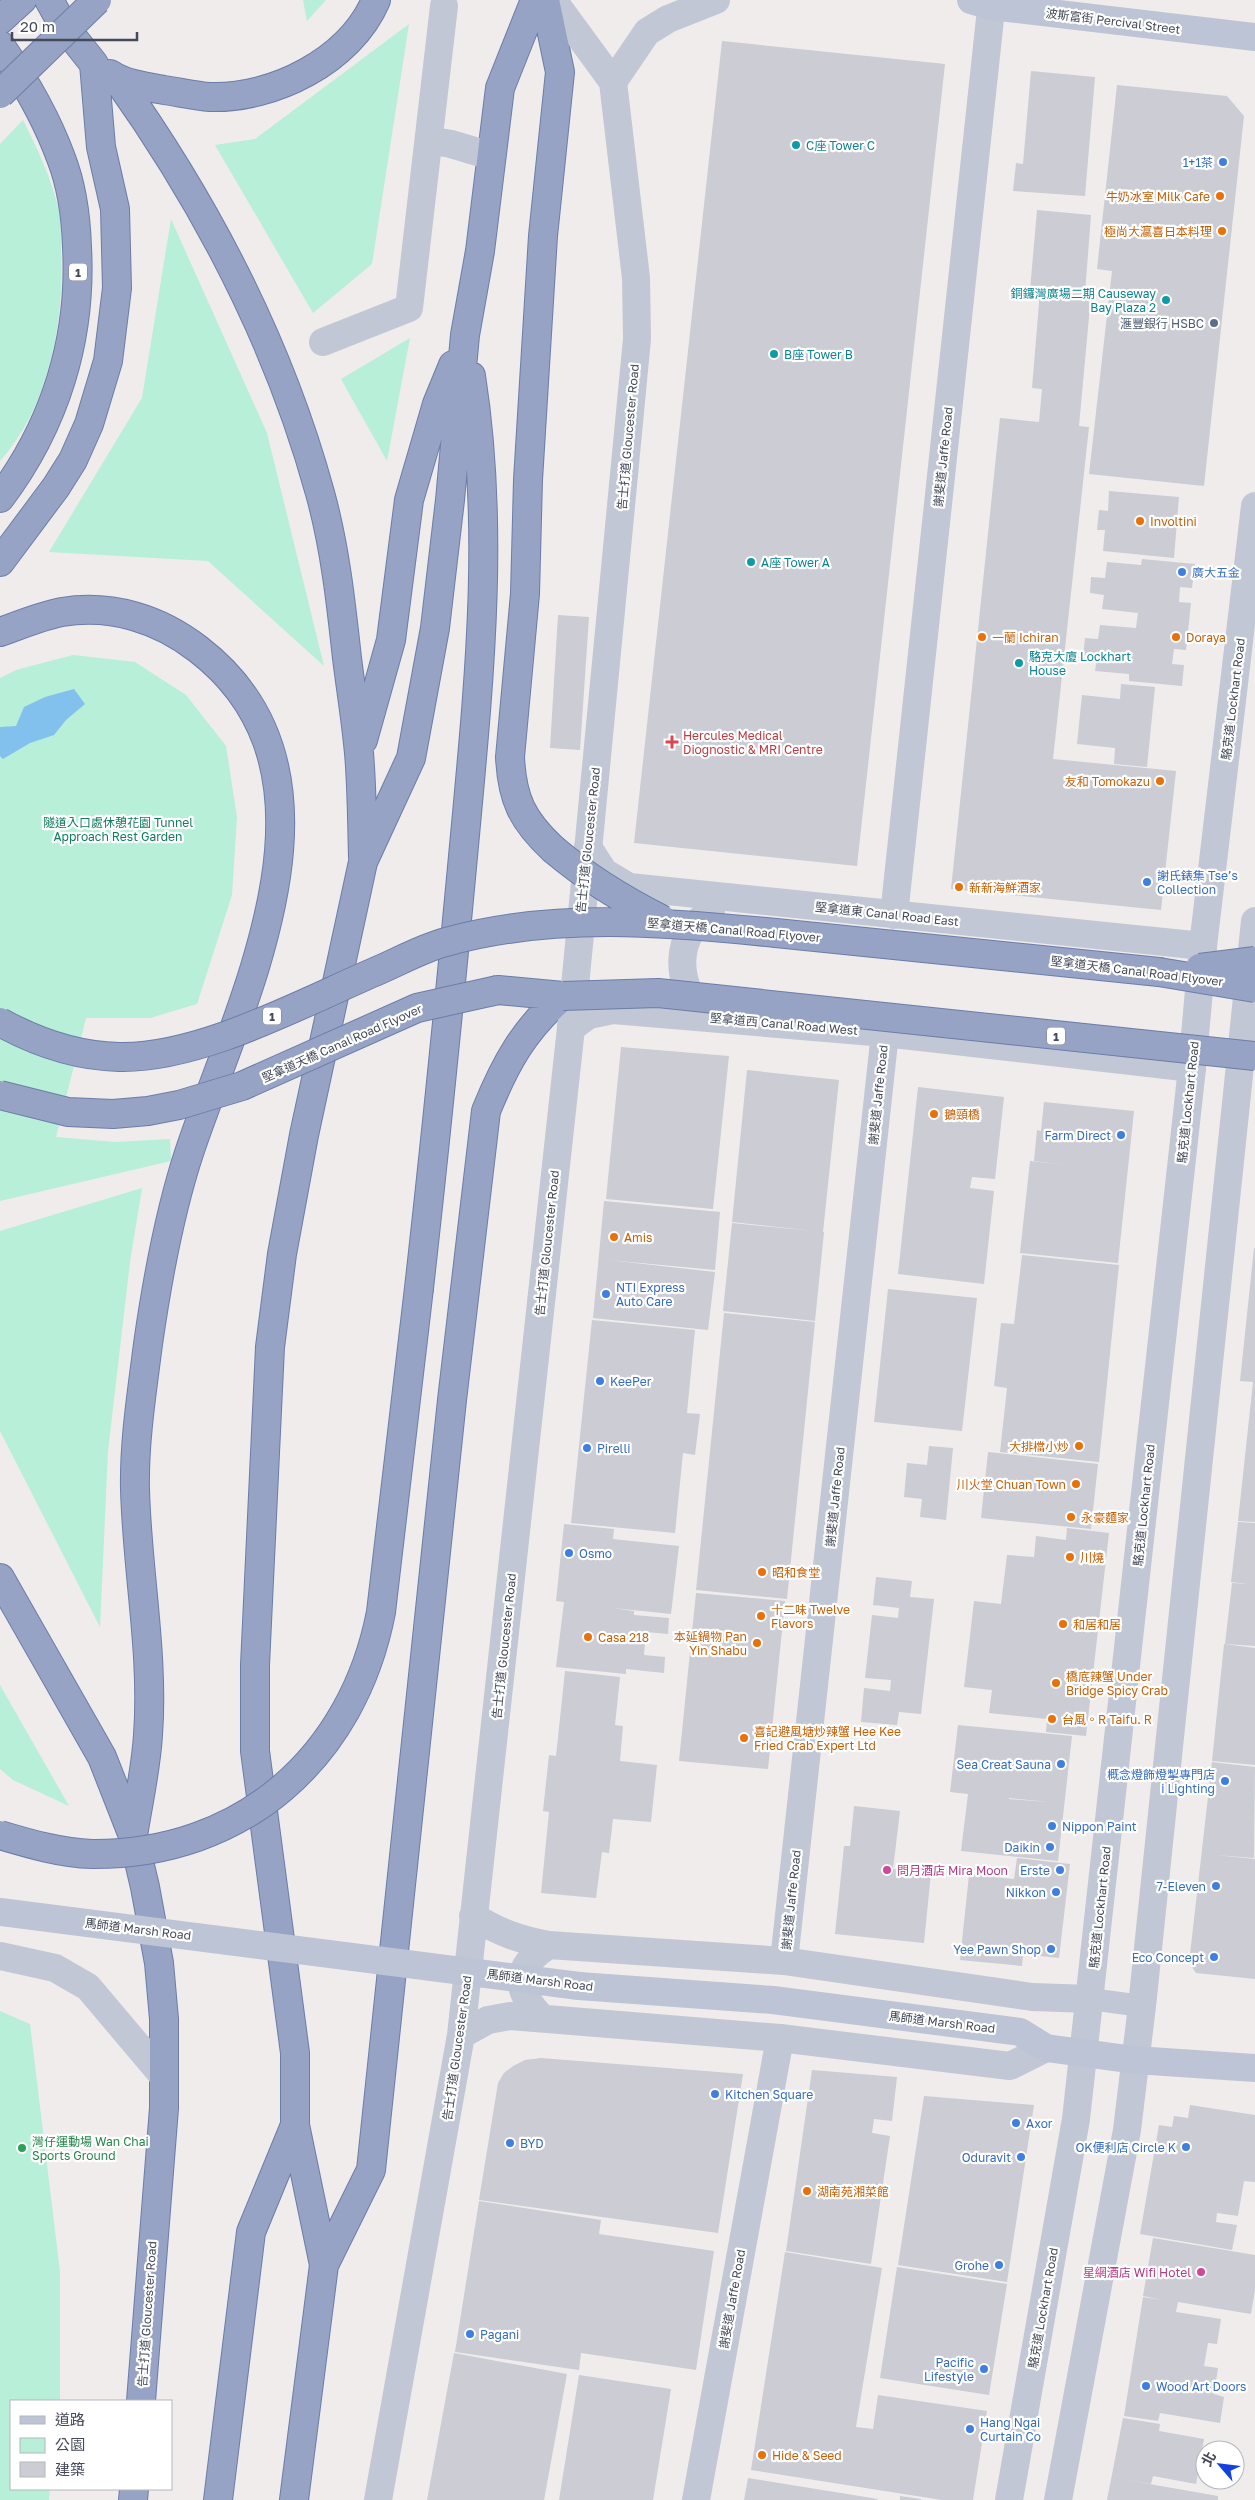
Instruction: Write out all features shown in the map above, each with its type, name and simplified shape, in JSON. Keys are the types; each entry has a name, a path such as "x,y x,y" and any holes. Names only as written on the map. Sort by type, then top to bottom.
{"highway":[{"path":"0,20 22,0"},
{"path":"49,0 63,26 94,64 117,79 159,89 211,97 269,88 298,78 325,62 351,37 376,0"},
{"path":"0,94 97,0"},
{"path":"294,2500 324,2265 295,2125 295,2053 255,1751 255,1665 270,1347 282,1254 300,1154 364,862 411,758 415,739 435,628 450,500 465,335 480,252 500,88 535,0"},
{"path":"545,0 560,72 545,208 528,480 525,594 510,757 511,781 517,803 524,818 537,834 577,869 623,900 666,922"},
{"name":"1","path":"0,45 39,107 61,158 73,203 78,272 77,308 72,342 53,405 24,463 0,498"},
{"path":"0,562 74,460 89,424 108,361 117,288 115,210 102,147 94,64"},
{"path":"117,79 195,198 244,290 303,437 321,495 344,620 359,754 364,862"},
{"path":"359,754 388,654 409,500 437,404 465,335"},
{"path":"0,1835 28,1844 91,1854 124,1853 162,1848 221,1828 275,1795 320,1752 338,1726 354,1696 375,1643 381,1612 444,1059 475,718 483,596 482,501 476,403 465,335"},
{"path":"0,632 61,612 82,611 112,611 148,619 167,629 189,643 226,672 246,696 270,746 280,796 279,855 266,928 251,978 188,1157 174,1208 152,1314 139,1415 135,1485 148,1664 148,1737 133,1836"},
{"name":"堅拿道天橋 Canal Road Flyover","path":"0,1022 65,1049 120,1057 148,1056 187,1048 232,1033 444,942 540,924 666,922 1159,972 1255,988"},
{"path":"1159,972 1254,954"},
{"name":"堅拿道天橋 Canal Road Flyover","path":"0,1095 68,1112 113,1114 148,1112 217,1095 242,1086 417,1008 498,990 563,996 658,993 857,1016 1250,1069"},
{"path":"324,2265 371,2170 452,1400 486,1111 503,1068 517,1047 546,1010 563,996"},
{"path":"0,1578 102,1757 133,1836"},
{"name":"告士打道 Gloucester Road","path":"133,1836 145,1887 159,1963 164,2019 164,2077 141,2400"},
{"path":"218,2500 251,2232 295,2125"}],"main road":[{"name":"波斯富街 Percival Street","path":"985,2 1255,37"},
{"name":"馬師道 Marsh Road","path":"0,1912 579,1986 774,2000 1020,2032 1046,2048 1135,2060 1255,2068"}],"street":[{"name":"告士打道 Gloucester Road","path":"378,2500 461,2034 570,1028 638,309 613,82 553,0"},
{"path":"613,82 647,32 668,19 716,0"},
{"name":"謝斐道 Jaffe Road","path":"894,914 985,2"},
{"path":"323,342 409,308 444,6"},
{"path":"429,140 451,144 491,156"},
{"name":"駱克道 Lockhart Road","path":"1008,2500 1076,2119 1192,1068 1203,946 1255,506"},
{"name":"堅拿道東 Canal Road East","path":"588,847 604,872 629,887 1203,946"},
{"name":"堅拿道西 Canal Road West","path":"704,1016 690,998 682,978 682,956 688,936 703,917 730,898"},
{"path":"1058,2500 1127,2130 1250,1069 1255,921"},
{"name":"堅拿道西 Canal Road West","path":"570,1028 590,1015 613,1010 704,1016 885,1033 1192,1068"},
{"name":"謝斐道 Jaffe Road","path":"784,1961 885,1033"},
{"path":"474,1916 497,1931 518,1939 549,1945 784,1961 1032,1998 1090,1999"},
{"path":"542,2018 528,2004 521,1986 524,1968 534,1955 549,1945"},
{"path":"0,1956 56,1968 88,1987 164,2077"},
{"path":"461,2034 488,2020 510,2016 780,2038 1010,2066 1046,2048"},
{"name":"謝斐道 Jaffe Road","path":"696,2500 780,2038"}],"lane":[{"path":"1090,1999 1142,2006"}],"green space":[{"path":"303,0 326,0 307,21"},
{"path":"409,24 372,264 313,313 215,145 255,139"},
{"path":"23,120 39,154 56,200 61,229 62,274 57,331 51,360 42,388 31,414 17,439 0,461 0,144"},
{"path":"171,219 267,433 324,666 208,561 49,552 142,398"},
{"path":"410,338 387,461 341,379"},
{"name":"隧道入口處休憩花園 Tunnel Approach Rest Garden","path":"73,655 135,662 186,695 226,746 237,817 232,895 197,1004 150,1018 86,1018 56,1137 115,1142 170,1139 171,1161 0,1201 0,678 16,670"},
{"path":"142,1188 130,1262 108,1451 100,1627 0,1431 0,1231"},
{"path":"0,1685 69,1806 13,1780 0,1769"},
{"name":"灣仔運動場 Wan Chai Sports Ground","path":"0,2011 30,2024 60,2272 60,2400 10,2400 10,2490 50,2490 49,2500 0,2500"}],"water":[{"path":"74,689 85,704 66,720 54,735 30,743 3,759 0,756 0,727 16,726 24,707 45,697"}],"building":[{"path":"722,41 945,64 857,866 634,843"},
{"path":"1031,71 1095,77 1085,196 1013,191 1016,163 1023,164"},
{"name":"銅鑼灣廣場二期 Causeway Bay Plaza 2","path":"1117,85 1227,96 1244,116 1204,486 1089,474 1112,271 1097,269"},
{"path":"1037,210 1091,215 1085,294 1030,290"},
{"name":"駱克大廈 Lockhart House","path":"1040,291 1091,295 1079,426 1089,427 1053,759 1176,771 1161,910 951,889 1000,418 1039,422 1042,389 1032,388"},
{"path":"1109,491 1179,497 1174,558 1103,551 1105,530 1097,530 1099,510 1108,511"},
{"path":"1142,559 1195,564 1192,588 1180,587 1179,602 1191,603 1186,650 1174,649 1172,664 1184,665 1182,686 1129,681 1129,674 1095,671 1097,657 1083,656 1085,638 1098,639 1100,625 1136,628 1138,613 1102,609 1104,595 1090,593 1091,577 1105,578 1107,562 1141,565"},
{"path":"558,615 589,617 580,750 550,748"},
{"path":"1121,684 1155,687 1147,767 1114,764 1115,748 1077,744 1082,695 1120,699"},
{"path":"621,1047 729,1056 713,1209 606,1199"},
{"path":"747,1070 839,1080 823,1232 732,1222"},
{"path":"918,1087 1004,1097 995,1179 972,1177 970,1188 994,1191 984,1284 898,1274"},
{"path":"1044,1102 1134,1111 1118,1263 1020,1253 1030,1161 1067,1165 1034,1161 1037,1130 1041,1131"},
{"path":"604,1201 720,1212 715,1270 608,1260 715,1272 708,1330 593,1318"},
{"path":"732,1223 824,1232 815,1321 723,1311"},
{"path":"1254,1248 1255,1522 1238,1521 1253,1382 1240,1381"},
{"path":"1022,1255 1119,1265 1099,1462 1000,1452 1007,1388 994,1386 1001,1323 1014,1324"},
{"path":"888,1289 977,1298 962,1431 874,1422"},
{"path":"724,1313 815,1322 787,1599 696,1590"},
{"path":"592,1320 695,1330 687,1413 700,1414 695,1455 683,1453 675,1533 571,1523"},
{"path":"929,1446 953,1448 946,1520 920,1517 922,1499 904,1497 907,1463 927,1465"},
{"path":"988,1452 1098,1464 1091,1529 981,1518"},
{"path":"1238,1522 1255,1523 1255,1646 1225,1644 1232,1583 1247,1584 1231,1582"},
{"path":"564,1524 614,1529 613,1539 679,1546 671,1614 613,1608 634,1611 634,1615 669,1618 668,1634 646,1632 644,1655 665,1657 664,1673 626,1669 626,1674 556,1667 564,1602 556,1601"},
{"path":"1067,1528 1109,1533 1086,1736 1046,1732 1047,1719 989,1713 992,1690 964,1687 974,1601 1001,1604 1007,1555 1034,1557 1036,1536 1066,1540"},
{"path":"876,1577 912,1581 910,1597 934,1599 921,1714 899,1712 897,1725 861,1722 864,1688 890,1691 891,1680 865,1678 872,1615 898,1618 899,1608 873,1605"},
{"path":"696,1593 785,1601 768,1769 679,1761"},
{"path":"1224,1644 1255,1648 1255,1765 1212,1761"},
{"path":"565,1671 620,1677 615,1725 623,1726 620,1761 657,1765 651,1822 613,1819 609,1853 602,1852 596,1898 541,1893 549,1812 543,1811 549,1755 556,1756"},
{"path":"958,1725 1072,1736 1058,1861 961,1851 968,1794 950,1792","holes":["1009,1798 1048,1802 1009,1799"]},
{"path":"1212,1762 1255,1767 1254,1858 1215,1855 1255,1859 1255,1979 1196,1973 1189,1963"},
{"name":"問月酒店 Mira Moon","path":"854,1806 900,1811 893,1869 931,1873 924,1943 835,1934 844,1846 850,1846"},
{"path":"1017,1858 1070,1864 1059,1958 1023,1954 1022,1966 960,1960 969,1875 1014,1879"},
{"path":"541,2058 743,2074 718,2233 479,2200 498,2083 504,2073 513,2066 525,2060"},
{"path":"812,2070 897,2077 892,2121 874,2119 872,2133 890,2136 871,2264 786,2251"},
{"path":"924,2096 1034,2105 1007,2282 898,2265"},
{"path":"1190,2105 1255,2115 1255,2182 1244,2181 1238,2216 1217,2213 1216,2222 1237,2225 1232,2250 1140,2234 1159,2125 1172,2127 1174,2116 1188,2118"},
{"path":"479,2201 601,2220 599,2234 714,2251 696,2370 581,2353 579,2370 455,2352"},
{"path":"1153,2238 1255,2255 1255,2290 1251,2314 1178,2302 1176,2312 1221,2319 1217,2344 1208,2343 1204,2366 1218,2368 1214,2394 1224,2397 1220,2423 1160,2413 1158,2421 1124,2416 1143,2297 1162,2300 1143,2296"},
{"path":"785,2252 882,2268 856,2427 873,2429 878,2395 987,2411 973,2500 942,2500 751,2470"},
{"path":"897,2267 1007,2284 989,2395 880,2378"},
{"path":"454,2353 567,2374 544,2500 427,2500"},
{"path":"579,2375 671,2389 653,2500 559,2500"},
{"path":"1123,2418 1160,2424 1159,2431 1204,2439 1195,2440 1195,2484 1153,2476 1151,2484 1115,2478 1218,2496 1218,2500 1107,2500"},
{"path":"748,2478 878,2499 744,2500"},
{"path":"900,2496 921,2499 921,2500 900,2500"}],"place":[{"name":"C座 Tower C","path":"796,145"},
{"name":"1+1茶","path":"1223,162"},
{"name":"牛奶冰室 Milk Cafe","path":"1220,196"},
{"name":"極尚大瀛喜日本料理","path":"1222,231"},
{"name":"銅鑼灣廣場二期 Causeway Bay Plaza 2","path":"1166,300"},
{"name":"滙豐銀行 HSBC","path":"1214,323"},
{"name":"B座 Tower B","path":"774,354"},
{"name":"Involtini","path":"1140,521"},
{"name":"A座 Tower A","path":"751,562"},
{"name":"廣大五金","path":"1182,572"},
{"name":"一蘭 Ichiran","path":"982,637"},
{"name":"Doraya","path":"1176,637"},
{"name":"駱克大廈 Lockhart House","path":"1019,663"},
{"name":"Hercules Medical Diognostic & MRI Centre","path":"672,742"},
{"name":"友和 Tomokazu","path":"1160,781"},
{"name":"謝氏錶集 Tse’s Collection","path":"1147,882"},
{"name":"新新海鮮酒家","path":"959,887"},
{"name":"鵝頸橋","path":"934,1114"},
{"name":"Farm Direct","path":"1121,1135"},
{"name":"Amis","path":"614,1237"},
{"name":"NTI Express Auto Care","path":"606,1294"},
{"name":"KeePer","path":"600,1381"},
{"name":"大排檔小炒","path":"1079,1446"},
{"name":"Pirelli","path":"587,1448"},
{"name":"川火堂 Chuan Town","path":"1076,1484"},
{"name":"永豪麵家","path":"1071,1517"},
{"name":"Osmo","path":"569,1553"},
{"name":"川燒","path":"1070,1557"},
{"name":"昭和食堂","path":"762,1572"},
{"name":"十二味 Twelve Flavors","path":"761,1616"},
{"name":"和居和居","path":"1063,1624"},
{"name":"Casa 218","path":"588,1637"},
{"name":"本延鍋物 Pan Yin Shabu","path":"757,1643"},
{"name":"橋底辣蟹 Under Bridge Spicy Crab","path":"1056,1683"},
{"name":"台風。R Taifu. R","path":"1052,1719"},
{"name":"喜記避風塘炒辣蟹 Hee Kee Fried Crab Expert Ltd","path":"744,1738"},
{"name":"Sea Creat Sauna","path":"1061,1764"},
{"name":"概念燈飾燈掣專門店 i Lighting","path":"1225,1781"},
{"name":"Nippon Paint","path":"1052,1826"},
{"name":"Daikin","path":"1050,1847"},
{"name":"問月酒店 Mira Moon","path":"887,1870"},
{"name":"Erste","path":"1060,1870"},
{"name":"7-Eleven","path":"1216,1886"},
{"name":"Nikkon","path":"1056,1892"},
{"name":"Yee Pawn Shop","path":"1051,1949"},
{"name":"Eco Concept","path":"1214,1957"},
{"name":"Kitchen Square","path":"715,2094"},
{"name":"Axor","path":"1016,2123"},
{"name":"BYD","path":"510,2143"},
{"name":"OK便利店 Circle K","path":"1186,2147"},
{"name":"灣仔運動場 Wan Chai Sports Ground","path":"22,2148"},
{"name":"Oduravit","path":"1021,2157"},
{"name":"湖南苑湘菜館","path":"807,2191"},
{"name":"Grohe","path":"999,2265"},
{"name":"星網酒店 Wifi Hotel","path":"1201,2272"},
{"name":"Pagani","path":"470,2334"},
{"name":"Pacific Lifestyle","path":"984,2369"},
{"name":"Wood Art Doors","path":"1146,2386"},
{"name":"Hang Ngai Curtain Co","path":"970,2429"},
{"name":"Hide & Seed","path":"762,2455"}]}
